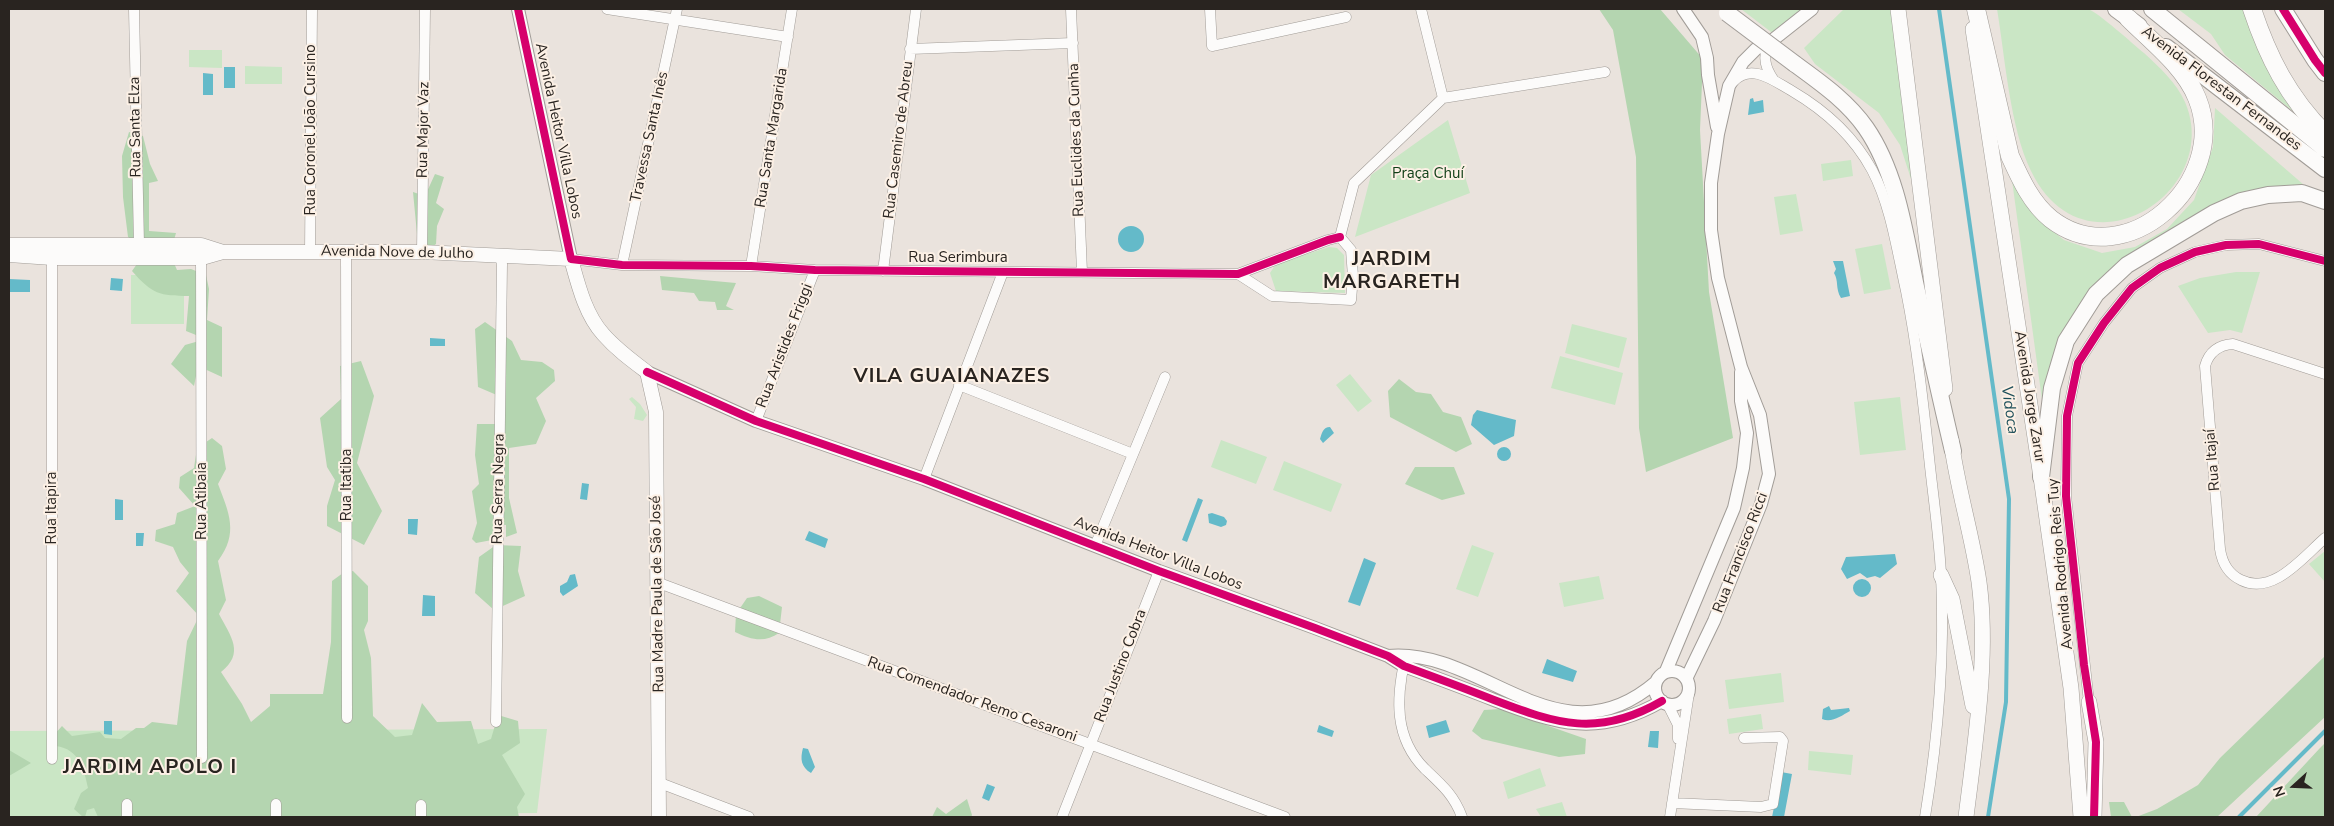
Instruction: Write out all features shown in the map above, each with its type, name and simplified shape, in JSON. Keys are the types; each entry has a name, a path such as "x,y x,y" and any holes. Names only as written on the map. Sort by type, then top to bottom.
{"highway":[{"path":"1976,9 2010,156 2020,178 2033,199 2050,218 2074,231 2101,236 2129,232 2145,225 2172,206 2192,178 2203,146 2204,129 2202,113 2190,84 2180,70 2122,13"},
{"name":"Avenida Florestan Fernandes","path":"2152,9 2325,149"},
{"path":"2252,9 2262,38 2281,80 2310,119 2325,134"},
{"path":"2283,9 2325,73"},
{"path":"1725,11 1832,91 1848,106 1865,127 1879,150 1889,175 1904,232 1953,451"},
{"name":"Avenida Florestan Fernandes","path":"2122,13 2325,169"},
{"path":"2041,476 2052,388 2066,341 2096,294 2127,265 2214,213 2241,201 2268,195 2302,193 2325,201"}],"main road":[{"path":"1898,9 1953,451 1979,582 1982,626 1977,728 1966,817"},
{"name":"Avenida Jorge Zarur","path":"1970,9 2041,476 2071,688 2082,817"},
{"name":"Avenida Nove de Julho","path":"9,245 139,244 201,252"},
{"name":"Avenida Nove de Julho","path":"9,255 52,258 201,252 422,252 571,260"},
{"name":"Avenida Heitor Villa Lobos","path":"571,260 581,296 601,333 624,355 647,372"},
{"name":"Rua Madre Paula de São José","path":"647,372 656,412 660,817"},
{"path":"1941,575 1952,599 1977,728"},
{"path":"2089,702 2096,742 2094,817"}],"street":[{"name":"Rua Santa Elza","path":"134,9 139,244"},
{"name":"Rua Coronel João Cursino","path":"310,252 312,9"},
{"name":"Rua Major Vaz","path":"422,252 425,9"},
{"name":"Avenida Heitor Villa Lobos","path":"518,9 571,260"},
{"path":"607,9 676,14 788,37"},
{"name":"Rua Santa Margarida","path":"751,266 792,9"},
{"name":"Rua Casemiro de Abreu","path":"883,271 916,9"},
{"name":"Rua Euclides da Cunha","path":"1071,9 1082,272"},
{"path":"1210,9 1212,46 1346,17"},
{"path":"1421,9 1443,98"},
{"name":"Rua Francisco Ricci","path":"1683,9 1702,36 1718,134"},
{"name":"Rua Francisco Ricci","path":"1686,677 1714,621 1761,504 1769,474 1760,415 1741,367 1723,302 1712,230 1711,183 1718,134 1729,86 1743,62 1756,49 1774,40 1812,9"},
{"name":"Travessa Santa Inês","path":"622,265 676,14"},
{"path":"1773,80 1767,70 1765,60 1766,49 1774,40"},
{"path":"910,50 1073,43"},
{"path":"1238,274 1272,296 1351,300 1353,276 1351,250 1340,238 1354,184 1443,98 1605,72"},
{"path":"1729,86 1736,79 1755,73 1764,75 1815,104 1838,123 1857,146 1872,171 1895,238 1916,339 1941,575 1941,668 1932,777 1925,817"},
{"name":"Rua Serimbura","path":"571,260 622,265 751,266 815,270 1238,274 1328,240 1340,238"},
{"name":"Avenida Rodrigo Reis Tuy","path":"2089,702 2066,496 2067,416 2078,363 2104,323 2132,288 2160,268 2195,252 2226,244 2259,244 2325,261"},
{"name":"Rua Atibaia","path":"201,252 202,758"},
{"name":"Rua Itatiba","path":"346,252 347,718"},
{"name":"Rua Serra Negra","path":"496,722 502,264 500,256"},
{"name":"Rua Itapira","path":"52,258 52,759"},
{"name":"Rua Aristides Friggi","path":"756,421 815,270"},
{"path":"924,479 1003,272"},
{"name":"Rua Itajaí","path":"2325,374 2233,344 2222,346 2213,352 2205,366 2220,549 2228,569 2245,582 2261,584 2269,582 2283,574 2325,538"},
{"name":"Rua Francisco Ricci","path":"1666,671 1734,508 1744,468 1747,433 1741,401 1741,367"},
{"name":"Avenida Heitor Villa Lobos","path":"647,372 756,421 924,479 1159,571 1388,656 1444,665 1540,704 1573,712 1595,712 1622,704 1645,691 1656,682"},
{"path":"1095,546 1165,377"},
{"path":"959,385 1133,454"},
{"path":"1744,468 1753,465 1760,466 1769,474"},
{"name":"Rua Justino Cobra","path":"1062,817 1159,571"},
{"name":"Rua Comendador Remo Cesaroni","path":"659,583 1285,817"},
{"name":"Avenida Heitor Villa Lobos","path":"1405,660 1534,715 1562,723 1592,724 1622,720 1665,703"},
{"path":"1405,660 1398,692 1399,713 1403,733 1418,761 1451,795 1462,817"},
{"path":"1670,817 1690,685 1686,677 1677,671 1666,671 1656,682 1656,694 1665,703 1678,725 1678,757"},
{"path":"1665,703 1677,705 1689,693"},
{"path":"1672,804 1762,807 1773,804 1783,740 1780,738 1744,738"},
{"path":"660,783 749,817"},
{"path":"127,804 127,817"},
{"path":"276,804 276,817"},
{"path":"421,805 421,817"}],"green space":[{"path":"1599,9 1660,9 1703,59 1700,130 1709,292 1733,438 1646,472 1639,428 1636,157 1613,30"},
{"path":"1741,9 1805,9 1775,35"},
{"path":"1844,9 1895,9 1912,182 1900,145 1879,113 1815,64 1804,48"},
{"path":"1997,9 2088,9 2116,29 2167,76 2185,102 2192,136 2185,167 2167,193 2142,212 2113,222 2083,219 2054,203 2031,171 2018,134 2009,92"},
{"path":"2178,9 2248,9 2295,113 2225,55 2211,34"},
{"path":"189,50 222,50 222,68 189,67"},
{"path":"245,66 282,67 282,84 245,84"},
{"path":"2215,108 2304,185 2281,186 2241,194 2088,297 2043,407 2011,173 2039,220 2064,240 2102,253 2135,247 2167,229 2194,200 2213,147"},
{"name":"Praça Chuí","path":"1448,120 1470,193 1355,237 1371,175"},
{"path":"129,132 143,136 150,164 158,181 149,183 149,231 176,233 170,254 177,270 191,269 206,275 209,289 207,320 222,327 222,377 198,366 194,386 171,364 185,345 206,339 186,331 189,296 157,292 145,285 132,271 146,251 128,237 123,197 122,156"},
{"path":"1851,160 1853,176 1823,181 1821,164"},
{"path":"435,174 444,177 436,203 444,209 437,226 436,244 431,248 417,234 413,192 425,196"},
{"path":"1796,194 1803,231 1780,235 1774,197"},
{"path":"1882,244 1891,289 1864,294 1855,249"},
{"path":"1329,247 1337,248 1344,255 1345,293 1276,291 1270,273 1276,264"},
{"path":"2236,272 2260,272 2242,333 2230,330 2208,333 2178,286 2200,278"},
{"path":"131,275 184,275 184,324 131,324"},
{"path":"660,276 736,283 726,306 734,310 717,310 715,302 699,301 694,293 662,290"},
{"path":"485,322 512,341 521,360 542,362 554,370 555,381 536,398 546,421 536,444 509,448 509,498 517,533 506,537 506,525 499,524 492,540 476,543 472,539 477,523 472,491 479,484 475,455 477,424 500,424 499,396 478,387 475,329"},
{"path":"1572,324 1627,338 1619,368 1565,353"},
{"path":"1560,356 1623,373 1615,405 1551,388"},
{"path":"361,361 374,396 357,463 382,511 364,545 327,526 327,506 335,480 327,467 320,418 341,399 340,366"},
{"path":"1350,374 1372,401 1358,412 1336,385"},
{"path":"1399,379 1416,392 1431,394 1443,412 1461,417 1472,444 1456,452 1390,417 1388,391"},
{"path":"632,397 640,404 647,415 643,421 634,419 636,407 629,399"},
{"path":"1900,397 1906,450 1860,455 1854,402"},
{"path":"212,438 222,446 226,469 218,484 226,504 230,523 228,541 218,561 226,600 219,614 234,644 234,651 228,665 221,672 242,704 251,722 270,706 270,694 323,694 331,642 332,581 343,573 353,571 368,586 368,621 364,630 371,658 373,716 395,737 412,735 422,703 437,722 471,721 478,744 491,739 498,715 518,721 520,743 502,755 525,794 517,807 519,817 98,817 94,808 87,810 85,817 83,817 74,809 81,793 88,788 85,774 79,761 70,751 56,746 54,735 62,726 72,736 100,732 105,738 121,739 136,728 144,728 152,722 177,725 187,641 199,616 176,591 189,573 180,562 173,547 155,541 156,530 175,524 177,513 195,506 179,488 180,477 194,468 197,448"},
{"path":"1221,440 1267,457 1256,484 1211,467"},
{"path":"1284,461 1342,484 1331,512 1273,490"},
{"path":"1415,467 1454,467 1465,494 1442,500 1405,484"},
{"path":"496,545 521,546 518,571 525,596 494,610 475,593 479,557"},
{"path":"1472,545 1494,553 1478,597 1456,589"},
{"path":"2325,551 2325,582 2309,564"},
{"path":"1599,576 1604,599 1564,607 1559,583"},
{"path":"759,596 782,607 779,633 768,638 758,639 735,632 736,614 747,598"},
{"path":"2325,656 2325,717 2217,817 2136,817 2157,809 2198,785 2220,758"},
{"path":"1781,673 1784,702 1729,709 1725,680"},
{"path":"1500,709 1586,739 1585,754 1559,757 1482,739 1472,731 1484,710"},
{"path":"1761,714 1763,729 1729,734 1727,719"},
{"path":"547,729 537,813 9,817 9,731"},
{"path":"2325,743 2325,817 2256,817 2320,748"},
{"path":"9,750 31,763 9,776"},
{"path":"1809,751 1853,755 1851,775 1808,770"},
{"path":"1540,768 1546,786 1508,799 1503,782"},
{"path":"967,799 971,817 932,817 937,807 946,814"},
{"path":"1562,802 1567,817 1541,817 1536,809"},
{"path":"2109,802 2124,802 2132,817 2111,817"}],"water":[{"path":"224,67 235,67 235,88 224,88"},
{"path":"203,73 213,74 213,95 203,95"},
{"path":"1753,98 1754,102 1763,100 1764,112 1748,115 1750,99"},
{"path":"1131,226 1140,230 1144,239 1140,248 1131,252 1122,248 1118,239 1122,230"},
{"path":"1833,261 1843,261 1850,296 1841,298 1839,294 1834,273 1836,269"},
{"path":"111,278 123,279 122,291 110,290"},
{"path":"9,279 30,280 30,292 9,292"},
{"path":"430,338 445,339 445,346 430,346"},
{"path":"1477,410 1516,420 1514,436 1494,445 1471,425 1473,415"},
{"path":"1330,427 1334,433 1323,443 1320,439 1322,433 1324,429"},
{"path":"1501,447 1507,447 1511,454 1507,461 1501,461 1497,457 1497,451"},
{"path":"582,483 589,484 587,500 580,499"},
{"path":"1198,498 1203,500 1187,542 1182,540"},
{"path":"115,499 123,500 123,520 115,520"},
{"path":"1212,513 1224,517 1227,521 1226,525 1221,527 1209,523 1208,514"},
{"path":"408,519 418,519 417,535 408,534"},
{"path":"809,531 828,539 825,548 805,540"},
{"path":"136,533 144,533 143,546 136,546"},
{"path":"1895,554 1897,564 1880,578 1875,576 1867,578 1860,573 1847,579 1841,569 1846,557"},
{"path":"1364,558 1376,563 1360,606 1348,602"},
{"path":"575,574 578,586 563,596 560,592 560,586 567,582 570,575"},
{"path":"1858,579 1866,579 1871,584 1869,595 1858,597 1853,592 1853,584"},
{"path":"423,595 435,596 435,616 422,616"},
{"path":"1547,659 1577,671 1573,682 1542,673"},
{"path":"1829,706 1831,710 1849,708 1850,711 1833,720 1822,719 1823,709"},
{"path":"1446,720 1450,732 1429,738 1426,726"},
{"path":"104,721 112,721 112,735 104,734"},
{"path":"1319,725 1334,731 1332,737 1317,732"},
{"path":"1650,731 1659,731 1658,748 1648,747"},
{"path":"803,748 808,749 815,767 811,773 802,762"},
{"path":"1781,772 1792,774 1784,817 1772,817"},
{"path":"987,784 995,787 989,801 982,798"}],"waterway":[{"name":"Vidoca","path":"1939,9 2009,499 2006,702 1988,817"},
{"path":"2239,817 2325,731"}],"cycle path":[{"path":"518,9 571,259 622,265 751,266 815,270 1238,274 1340,237"},
{"path":"2283,9 2325,73"},
{"path":"2094,817 2096,742 2084,665 2066,496 2067,416 2078,363 2104,323 2132,288 2160,268 2195,252 2226,245 2259,244 2325,261"},
{"path":"647,372 756,421 924,479 1159,571 1388,656 1404,666 1538,715 1558,721 1597,723 1618,720 1639,713 1662,701"}],"district":[{"name":"JARDIM MARGARETH","path":"1392,272"},
{"name":"VILA GUAIANAZES","path":"952,377"},
{"name":"JARDIM APOLO I","path":"150,768"}]}
